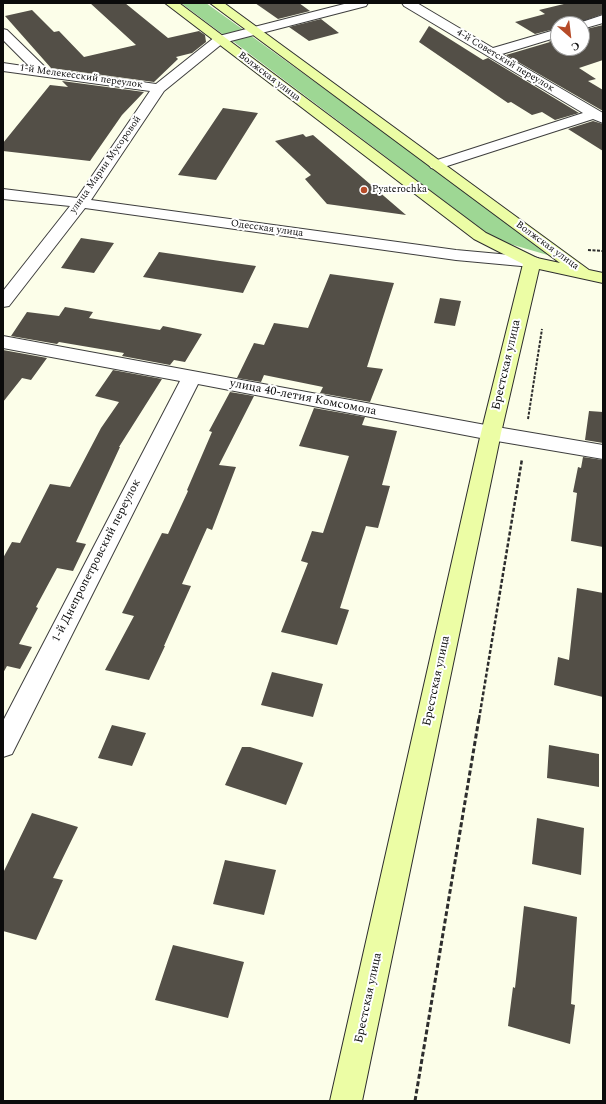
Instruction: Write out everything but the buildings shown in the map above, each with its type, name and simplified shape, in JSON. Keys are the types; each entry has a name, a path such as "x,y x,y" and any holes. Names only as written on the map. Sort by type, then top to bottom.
{"main road":[{"name":"Волжская улица","path":"171,3 480,236 532,262 596,277"},
{"name":"Волжская улица","path":"216,3 436,165 596,277"},
{"name":"Брестская улица","path":"346,1101 490,433 532,262"}],"street":[{"path":"220,40 362,3"},
{"name":"4-й Советский переулок","path":"408,3 599,117"},
{"path":"590,23 603,19"},
{"path":"3,33 42,72"},
{"path":"491,53 550,35"},
{"name":"улица Марии Мусоровой","path":"3,302 81,203 159,88 220,40"},
{"name":"1-й Мелекесский переулок","path":"3,67 159,88"},
{"path":"436,165 599,117"},
{"name":"Одесская улица","path":"3,194 81,203 456,255 532,262"},
{"name":"улица 40-летия Комсомола","path":"3,342 490,433 603,452"},
{"name":"1-й Днепропетровский переулок","path":"3,746 192,377"}],"path":[{"path":"415,1101 526,438 543,322"}],"green space":[{"path":"181,3 206,3 245,31 225,36"},
{"path":"250,35 558,258 496,240 230,39"}],"place":[{"name":"Pyaterochka","path":"364,190"}]}
